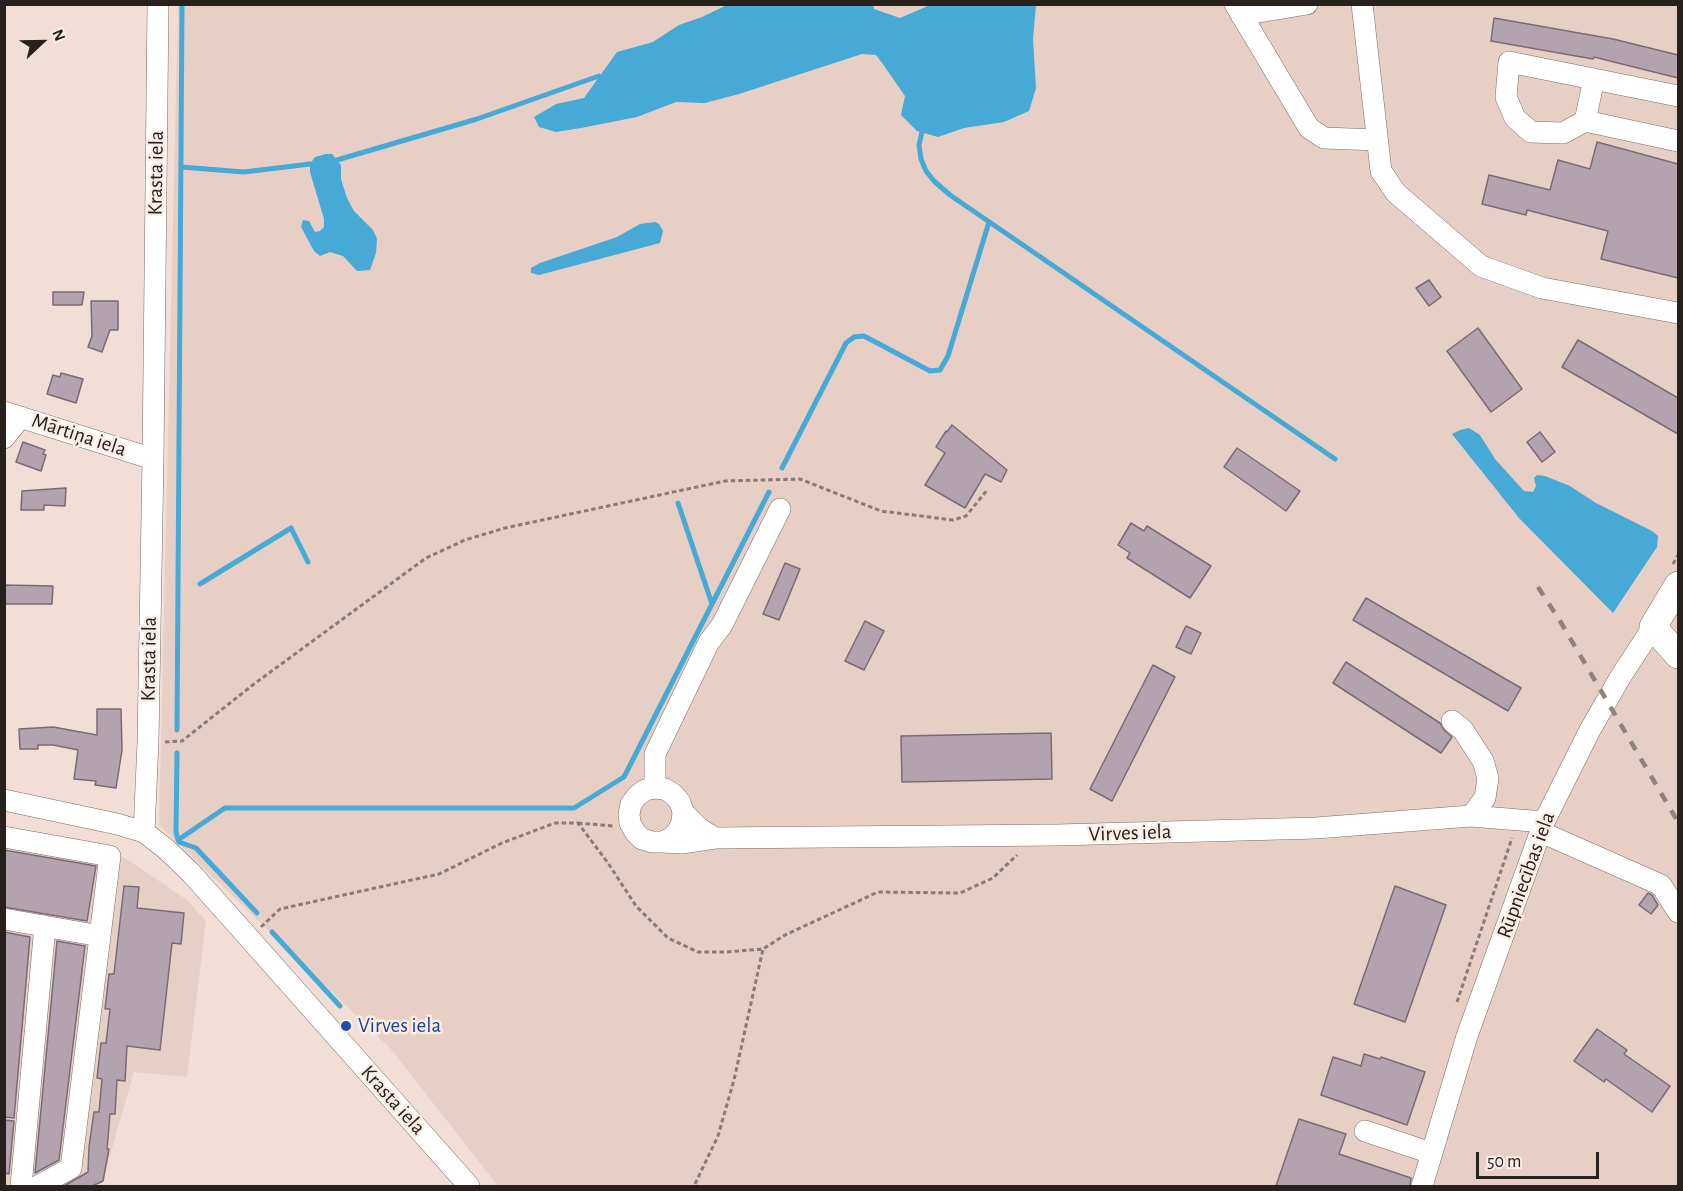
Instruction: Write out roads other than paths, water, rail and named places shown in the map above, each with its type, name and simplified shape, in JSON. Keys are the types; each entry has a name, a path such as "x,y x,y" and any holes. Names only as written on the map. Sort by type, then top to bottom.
{"main road":[{"name":"Rūpniecības iela","path":"1653,627 1678,585"},
{"path":"1653,627 1678,655"}],"street":[{"name":"Krasta iela","path":"158,4 153,459 148,742 144,832 191,873 469,1186"},
{"path":"1307,4 1238,10 1308,128 1324,138 1377,140"},
{"path":"1362,4 1381,171 1396,193 1481,266 1542,288 1678,313"},
{"path":"1678,96 1509,62 1506,97 1515,118 1531,132 1563,133 1585,121 1678,141"},
{"path":"1585,121 1594,79"},
{"name":"Mārtiņa iela","path":"13,414 153,459"},
{"path":"4,438 13,414"},
{"path":"662,842 671,838 678,831 683,812 680,802 673,794 665,789 655,788 656,754 710,642 722,625 780,509"},
{"name":"Rūpniecības iela","path":"1422,1186 1467,1036 1542,827 1590,730 1653,627"},
{"path":"1452,721 1463,730 1483,761 1488,778 1485,798 1471,816"},
{"name":"Virves iela","path":"655,788 645,790 637,796 628,814 635,832 642,839 652,842 682,843 715,838 1038,835 1316,828 1471,816 1542,827 1661,885 1678,912"},
{"path":"4,800 144,832"},
{"path":"683,812 700,829 715,838"},
{"path":"4,837 110,856 71,1168 38,1186"},
{"path":"4,919 100,936"},
{"path":"21,1186 45,926"},
{"path":"1365,1131 1431,1153"}],"water":[{"path":"727,5 873,5 874,9 900,18 930,5 1036,5 1033,39 1036,88 1029,111 1004,122 964,128 938,137 917,131 901,115 905,96 876,55 862,54 705,103 676,102 637,117 581,128 556,132 539,127 534,117 556,104 584,98 617,52 653,42 679,25"},
{"path":"332,154 341,165 341,179 347,198 354,211 373,230 377,239 376,253 370,270 357,271 343,256 330,252 320,256 314,251 301,227 303,220 309,221 315,232 324,227 310,164 315,157"},
{"path":"655,222 663,231 660,243 539,275 531,273 531,268 540,263 617,237 640,224"},
{"path":"1469,428 1480,435 1495,459 1524,491 1533,492 1536,486 1534,478 1537,475 1545,476 1570,486 1596,503 1658,536 1657,547 1613,613 1519,518 1452,434"}],"waterway":[{"path":"177,730 182,4"},
{"path":"337,160 477,119 599,76"},
{"path":"922,132 919,145 926,171 950,195 1335,459"},
{"path":"181,167 244,172 310,164"},
{"path":"782,468 846,343 854,337 864,336 930,371 940,370 948,356 989,222"},
{"path":"178,840 225,808 574,808 624,777 769,492"},
{"path":"678,503 712,604"},
{"path":"200,584 291,528 308,562"},
{"path":"177,753 176,832 179,842 196,848 257,913"},
{"path":"272,932 340,1006"}],"railway":[{"path":"1538,587 1678,822"}],"place":[{"name":"Virves iela","path":"346,1026"}]}
